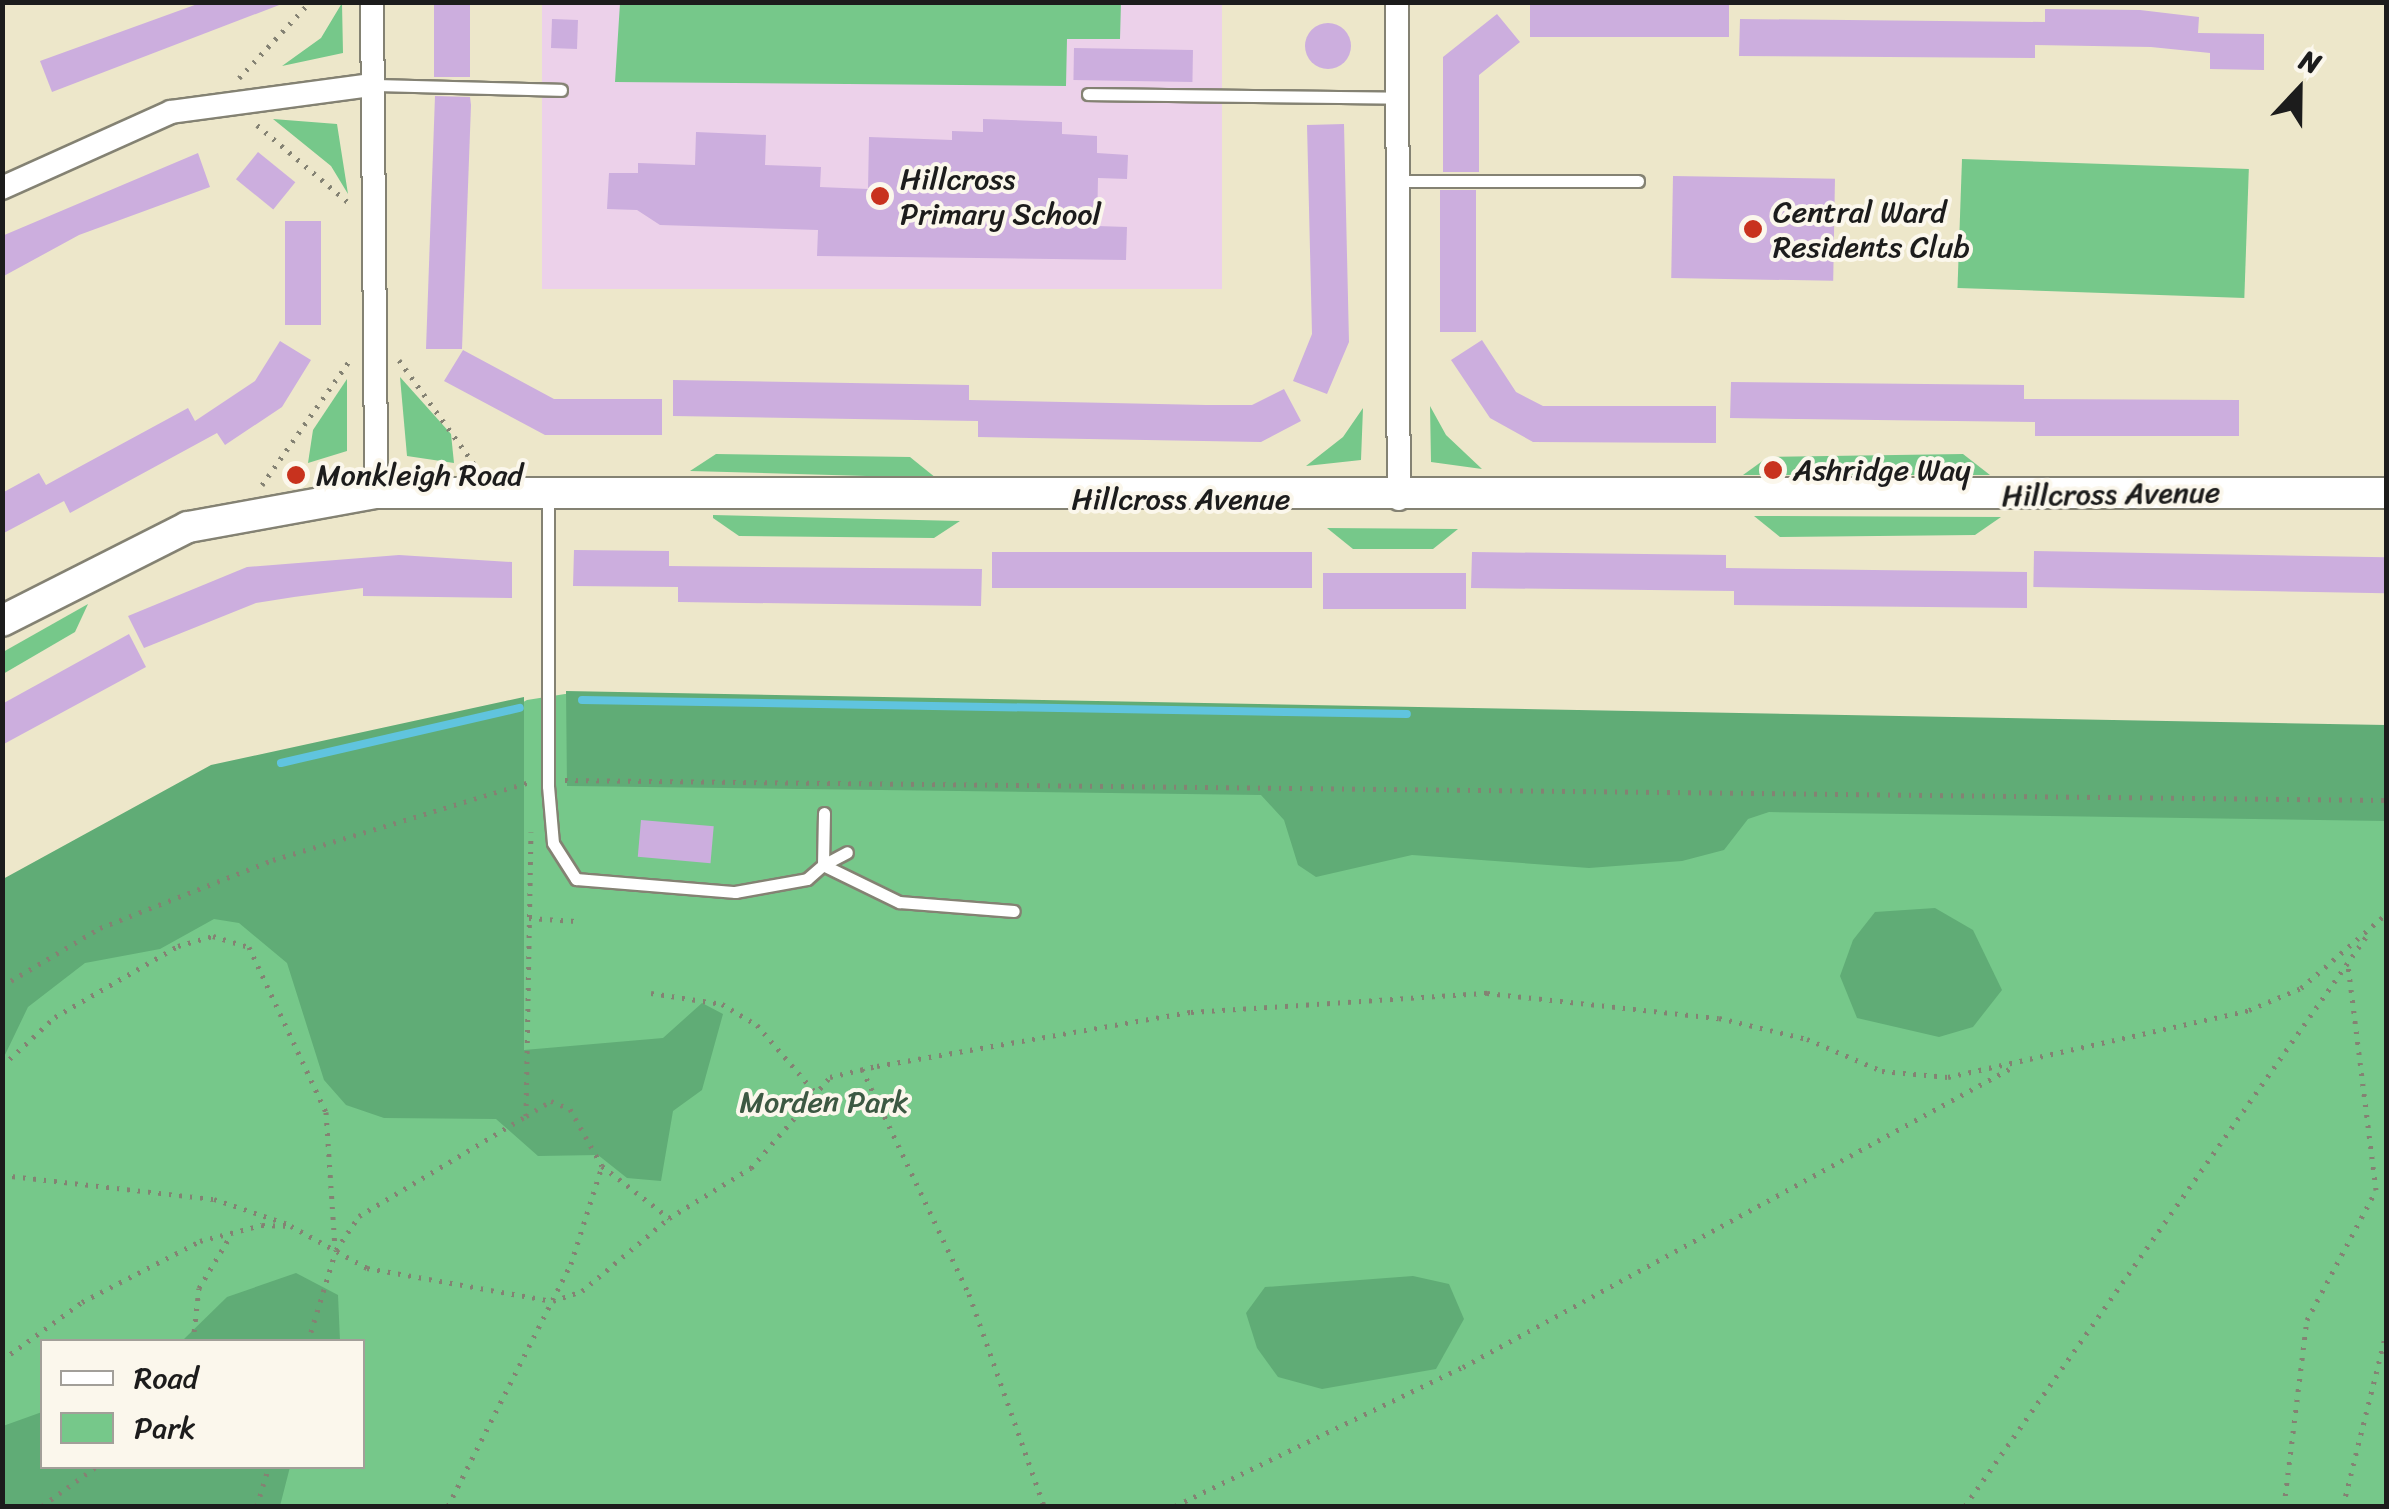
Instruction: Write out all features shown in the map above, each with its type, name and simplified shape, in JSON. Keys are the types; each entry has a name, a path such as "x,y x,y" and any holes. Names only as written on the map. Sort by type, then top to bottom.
{"street":[{"path":"372,2 376,492"},
{"path":"1397,2 1399,499"},
{"path":"2,188 89,142 209,102 372,85"},
{"name":"Hillcross Avenue","path":"2,621 141,546 243,510 376,492 1399,499 2386,492"}],"lane":[{"path":"372,85 562,90"},
{"path":"1088,94 1397,98"},
{"path":"1398,181 1638,182"},
{"path":"548,494 547,780 553,843 576,880 734,892 807,879 822,864 847,852"},
{"path":"822,864 824,813"},
{"path":"822,864 899,902 1014,911"}],"path":[{"path":"310,2 209,102 276,135 373,220"},
{"path":"243,510 347,360 374,354 400,360 475,467"},
{"path":"547,780 2386,800"},
{"path":"2,986 100,928 273,860 532,781 531,800"},
{"path":"526,1116 531,820"},
{"path":"1965,1506 2347,962 2384,916"},
{"path":"2,1174 214,1199 291,1226 336,1250 412,1279 553,1301 632,1256 670,1218 751,1168 814,1091 862,1069 1191,1012 1487,993 1720,1018 1808,1039 1882,1071 1948,1077 2249,1010 2301,988 2384,916"},
{"path":"529,918 576,921"},
{"path":"2,1066 106,982 178,946 213,936 249,947 326,1112 336,1250"},
{"path":"2284,1506 2306,1320 2376,1190 2347,962"},
{"path":"651,993 722,1004 757,1024 814,1091"},
{"path":"1175,1506 1463,1367 2020,1063"},
{"path":"862,1069 969,1294 1044,1506"},
{"path":"309,1339 336,1250 359,1216 551,1102 570,1109 602,1166 670,1218"},
{"path":"448,1506 553,1301 602,1166"},
{"path":"2,1360 82,1302 234,1232 291,1226"},
{"path":"193,1339 203,1277 234,1232"},
{"path":"2343,1506 2386,1334"},
{"path":"42,1506 94,1469"},
{"path":"257,1506 269,1469"}],"shaded area":[{"name":"Hillcross Primary School","path":"542,3 1222,3 1222,289 542,289"}],"green space":[{"path":"1121,2 1120,39 1067,39 1066,86 615,82 620,3"},
{"path":"342,3 343,53 282,66 321,38"},
{"path":"273,119 337,124 348,194 331,166"},
{"path":"1962,159 2249,169 2244,298 1957,288"},
{"path":"400,377 451,434 454,463 407,456"},
{"path":"347,379 347,451 308,463 313,430"},
{"path":"1430,406 1446,435 1482,469 1431,462"},
{"path":"1363,408 1361,460 1306,466 1343,437"},
{"path":"716,454 910,457 936,478 690,471"},
{"path":"1963,454 1990,475 1743,475 1768,457"},
{"path":"1754,516 2001,517 1975,535 1780,537"},
{"path":"713,518 960,521 934,538 739,536"},
{"path":"1327,528 1458,529 1433,549 1353,549"},
{"path":"88,604 75,632 3,674 3,652"},
{"path":"566,691 2386,725 2386,821 1769,812 1748,819 1724,850 1682,861 1589,868 1412,855 1316,877 1298,865 1284,820 1261,795 567,786"},
{"name":"Morden Park","path":"565,694 2386,727 2386,1506 3,1506 2,981 527,700"},
{"path":"524,697 524,1050 663,1038 702,1003 723,1014 702,1090 673,1111 661,1181 627,1178 598,1155 538,1156 496,1119 384,1118 346,1105 324,1080 287,963 239,923 214,919 160,949 85,963 28,1007 3,1059 3,879 211,765"},
{"path":"1935,908 1973,930 2002,990 1973,1027 1939,1037 1857,1018 1840,976 1853,940 1875,912"},
{"path":"296,1273 338,1295 340,1339 184,1339 227,1297"},
{"path":"1413,1276 1449,1284 1464,1319 1436,1369 1322,1389 1278,1377 1257,1348 1246,1313 1265,1287"},
{"path":"40,1413 40,1469 289,1469 280,1506 3,1506 3,1426"}],"building":[{"path":"203,2 287,2 52,92 40,61"},
{"path":"434,2 470,2 470,77 434,77"},
{"path":"1530,2 1729,2 1729,37 1530,37"},
{"path":"2045,9 2140,10 2199,17 2198,33 2264,34 2264,70 2210,69 2210,53 2151,47 2035,45 2035,58 1739,56 1740,19 2045,22"},
{"path":"1497,14 1520,42 1479,75 1479,172 1443,172 1443,57"},
{"path":"552,19 578,20 577,49 551,48"},
{"path":"1328,23 1345,29 1351,46 1345,63 1328,69 1311,63 1305,46 1311,29"},
{"path":"1074,48 1193,50 1192,82 1073,80"},
{"path":"435,96 470,97 471,105 462,349 426,349"},
{"path":"983,119 1062,122 1062,134 1097,136 1097,153 1128,155 1127,179 1098,178 1097,226 1127,227 1126,260 817,256 818,230 660,225 637,210 607,209 609,173 638,173 638,163 695,165 696,132 766,135 765,165 821,167 820,187 868,189 869,137 952,140 952,131 983,132"},
{"path":"1344,124 1349,342 1327,394 1293,381 1312,334 1307,125"},
{"path":"258,152 295,182 273,209 236,179"},
{"path":"198,153 210,187 79,235 2,277 2,236"},
{"name":"Central Ward Residents Club","path":"1673,176 1835,179 1833,281 1671,278"},
{"path":"1440,190 1476,190 1476,332 1440,332"},
{"path":"285,221 321,221 321,325 285,325"},
{"path":"1482,340 1516,392 1543,406 1716,406 1716,443 1533,442 1490,418 1451,360"},
{"path":"280,341 311,360 282,407 225,445 217,433 70,513 64,501 2,534 2,493 39,473 46,485 188,408 195,421 255,381"},
{"path":"463,350 554,399 662,399 662,435 545,435 444,381"},
{"path":"673,380 969,385 969,400 1206,405 1252,405 1284,389 1301,421 1261,442 978,437 978,421 673,416"},
{"path":"1731,382 2024,385 2024,399 2239,400 2239,436 2035,436 2035,422 1730,418"},
{"path":"574,550 669,551 669,566 982,569 981,606 678,602 678,587 573,586"},
{"path":"2034,551 2386,557 2385,593 2033,587"},
{"path":"992,552 1312,552 1312,588 992,588"},
{"path":"1472,552 1726,555 1726,568 2027,572 2027,608 1734,605 1734,591 1471,588"},
{"path":"399,555 512,562 512,598 363,596 363,588 294,597 256,603 144,648 128,616 247,567"},
{"path":"1323,573 1466,573 1466,609 1323,609"},
{"path":"129,634 146,667 2,745 2,704"},
{"path":"641,820 714,826 710,863 638,857"}],"waterway":[{"path":"582,700 1407,714"},
{"path":"281,763 520,708"}],"place":[{"name":"Hillcross Primary School","path":"880,196"},
{"name":"Central Ward Residents Club","path":"1753,229"},
{"name":"Ashridge Way","path":"1773,470"},
{"name":"Monkleigh Road","path":"296,475"}]}
